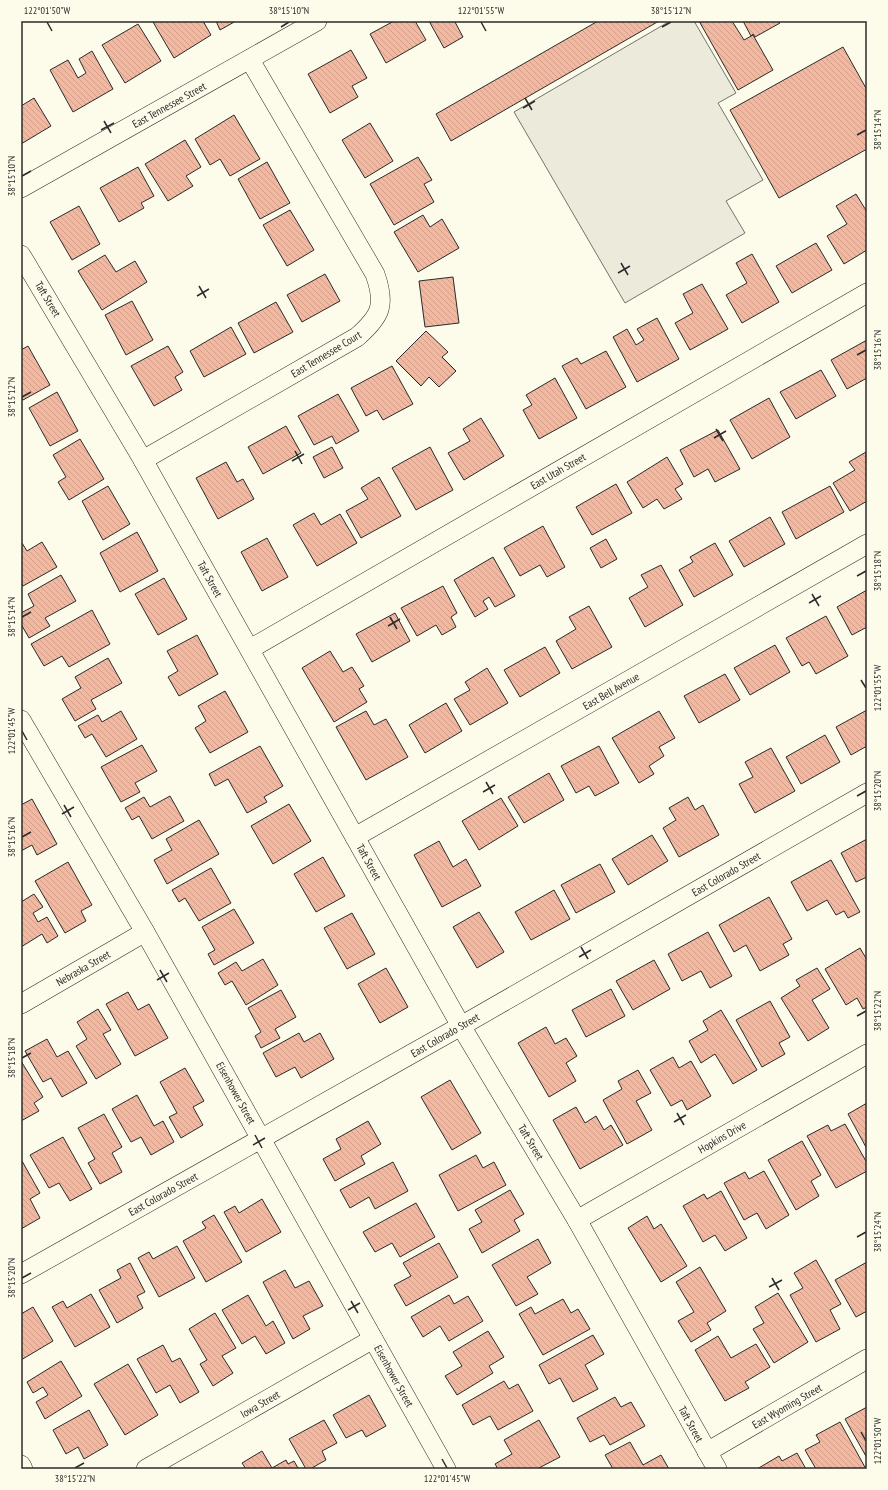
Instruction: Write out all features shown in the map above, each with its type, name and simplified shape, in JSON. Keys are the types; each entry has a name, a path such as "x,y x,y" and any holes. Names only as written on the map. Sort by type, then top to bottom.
{"street":[{"name":"East Tennessee Street","path":"21,188 317,21"},
{"name":"East Tennessee Court","path":"144,460 357,337 372,323 380,308 381,291 375,274 250,60"},
{"name":"Taft Street","path":"21,254 144,460 462,1026 577,1220 717,1469"},
{"name":"East Utah Street","path":"250,649 867,293"},
{"name":"East Bell Avenue","path":"355,837 867,544"},
{"name":"Eisenhower Street","path":"23,728 145,932 446,1469"},
{"name":"East Colorado Street","path":"21,1274 462,1026 867,792"},
{"name":"Nebraska Street","path":"21,1004 145,932"},
{"name":"Hopkins Drive","path":"577,1220 867,1054"},
{"name":"Iowa Street","path":"146,1469 374,1339"},
{"name":"East Wyoming Street","path":"707,1452 867,1359"},
{"path":"21,1465 23,1469"}],"shaded area":[{"path":"670,21 694,21 736,93 718,103 763,180 726,201 745,233 625,303 514,112"}],"building":[{"path":"203,21 211,35 174,58 153,22"},
{"path":"216,21 236,21 220,30"},
{"path":"394,21 415,21 426,40 386,63 370,34"},
{"path":"429,21 458,21 455,22 463,37 444,48"},
{"path":"598,21 659,21 451,141 436,114"},
{"path":"699,21 732,21 744,40 753,35 773,70 738,90"},
{"path":"743,21 778,21 780,23 755,37 753,34 751,36"},
{"path":"138,24 161,61 125,83 102,45"},
{"path":"843,47 867,90 867,149 779,198 730,110"},
{"path":"351,50 367,78 352,86 358,97 330,113 308,74"},
{"path":"92,51 113,89 73,112 50,70 68,60 78,78 86,73 79,59"},
{"path":"34,98 51,126 21,144 21,106"},
{"path":"234,115 260,159 230,176 220,159 210,165 195,139"},
{"path":"370,123 393,161 365,178 342,140"},
{"path":"185,140 201,167 186,176 193,186 168,201 145,164"},
{"path":"418,157 432,180 424,184 434,202 394,225 370,184"},
{"path":"267,162 290,203 260,219 238,179"},
{"path":"138,167 154,196 141,203 144,208 119,222 100,188"},
{"path":"856,194 867,212 867,250 844,264 827,236 847,224 836,206"},
{"path":"79,206 100,244 72,260 50,222"},
{"path":"290,210 314,250 287,266 263,225"},
{"path":"423,215 430,227 442,219 459,248 418,272 394,232"},
{"path":"816,243 832,270 792,293 776,266"},
{"path":"752,254 779,302 742,323 726,295 747,283 736,263"},
{"path":"105,255 116,272 135,261 147,282 102,310 78,271"},
{"path":"325,274 340,301 302,322 287,295"},
{"path":"453,277 459,323 425,327 419,281"},
{"path":"702,284 728,329 690,350 675,323 693,313 683,294"},
{"path":"132,301 153,340 126,355 105,315"},
{"path":"276,302 293,332 254,353 238,323"},
{"path":"657,318 679,359 637,382 613,337 627,329 636,345 644,340 637,329"},
{"path":"231,327 246,354 204,377 190,351"},
{"path":"426,331 448,352 442,357 456,371 439,387 429,377 421,386 396,361"},
{"path":"867,340 867,378 847,389 831,360"},
{"path":"28,346 50,385 23,400 21,396 21,350"},
{"path":"168,346 183,372 175,377 182,390 154,406 131,366"},
{"path":"606,351 626,387 586,409 562,366 577,358 581,364"},
{"path":"392,366 413,404 383,420 377,410 366,416 351,388"},
{"path":"821,370 836,396 796,419 780,392"},
{"path":"555,378 577,418 539,439 523,410 532,405 526,395"},
{"path":"57,392 78,431 50,446 29,408"},
{"path":"338,394 359,431 336,444 332,436 314,445 298,416"},
{"path":"769,398 790,437 752,459 730,420"},
{"path":"481,418 504,456 464,480 448,453 470,441 463,429"},
{"path":"286,426 301,453 263,474 248,447"},
{"path":"718,430 740,469 715,482 708,469 694,477 680,450"},
{"path":"80,439 104,479 69,500 58,482 66,477 53,455"},
{"path":"332,447 343,468 324,478 313,457"},
{"path":"430,447 453,490 416,510 392,468"},
{"path":"866,452 867,501 850,511 833,483 855,470 849,462"},
{"path":"667,457 683,484 675,489 682,499 664,509 657,499 643,508 627,482"},
{"path":"226,462 237,482 243,479 254,499 218,519 196,478"},
{"path":"379,477 401,516 361,538 346,511 368,499 361,488"},
{"path":"616,484 632,513 592,535 576,507"},
{"path":"108,486 130,524 103,540 82,501"},
{"path":"830,486 844,512 796,539 782,512"},
{"path":"314,513 321,525 340,514 357,543 317,566 293,525"},
{"path":"770,517 785,544 744,567 729,541"},
{"path":"543,526 565,567 547,577 540,565 520,576 504,548"},
{"path":"137,532 158,571 120,592 100,553"},
{"path":"267,538 288,577 262,591 241,552"},
{"path":"606,539 617,559 601,568 590,548"},
{"path":"42,542 57,567 23,586 21,582 21,543 27,551"},
{"path":"715,543 733,575 694,597 679,570 693,562 690,557"},
{"path":"493,557 515,596 495,607 489,597 483,601 488,609 475,617 454,580"},
{"path":"661,565 683,605 645,627 629,598 648,587 641,575"},
{"path":"61,575 76,601 45,618 50,626 29,638 21,624 21,613 34,606 28,594"},
{"path":"164,578 187,619 158,635 135,594"},
{"path":"443,586 457,613 451,617 456,627 442,635 436,625 417,636 401,608"},
{"path":"867,590 867,627 852,635 837,607"},
{"path":"589,606 612,647 572,669 556,641 576,629 569,617"},
{"path":"92,610 110,644 69,667 62,656 44,666 31,644"},
{"path":"395,613 410,641 372,662 356,634"},
{"path":"826,616 848,656 816,674 809,662 802,666 786,638"},
{"path":"197,635 218,674 179,696 168,677 178,671 167,651"},
{"path":"775,645 790,672 750,695 734,668"},
{"path":"545,647 560,673 520,697 504,670"},
{"path":"330,651 343,672 352,667 364,686 359,689 367,702 334,722 302,668"},
{"path":"108,658 122,683 91,700 96,709 75,721 62,699 81,688 75,677"},
{"path":"487,668 508,703 470,725 454,699 470,690 465,682"},
{"path":"725,674 740,700 699,723 684,696"},
{"path":"225,691 248,732 210,753 195,728 206,721 198,706"},
{"path":"446,703 462,731 425,753 409,725"},
{"path":"867,710 867,746 851,755 836,727"},
{"path":"121,711 137,739 106,757 92,734 85,738 78,726 98,715 102,722"},
{"path":"366,711 374,725 386,719 408,757 366,780 336,727"},
{"path":"659,711 675,738 659,747 664,756 649,766 654,774 639,783 612,738"},
{"path":"825,735 840,762 801,784 786,757"},
{"path":"142,745 157,771 135,783 140,792 121,802 101,767"},
{"path":"260,746 283,786 264,797 267,802 247,813 228,779 215,786 209,774"},
{"path":"599,746 619,783 595,796 589,786 576,793 561,766"},
{"path":"771,748 795,791 755,813 739,784 753,777 745,762"},
{"path":"549,773 564,800 524,823 508,797"},
{"path":"170,796 184,821 152,839 139,816 132,820 125,808 144,797 150,807"},
{"path":"688,797 695,810 703,805 719,835 679,857 663,828 676,820 669,808"},
{"path":"501,798 518,826 479,850 462,821"},
{"path":"32,799 57,844 37,855 32,845 21,851 21,805"},
{"path":"289,804 311,841 273,864 251,826"},
{"path":"199,820 219,854 167,884 154,860 172,850 166,839"},
{"path":"652,835 668,861 628,885 612,859"},
{"path":"867,839 867,877 856,882 841,853"},
{"path":"439,841 453,867 466,859 481,886 442,907 414,855"},
{"path":"323,857 345,896 316,912 294,874"},
{"path":"831,860 860,912 848,918 844,911 836,915 827,900 807,911 791,882"},
{"path":"68,862 92,905 81,911 86,921 65,933 35,881"},
{"path":"600,864 615,892 576,913 561,885"},
{"path":"211,868 231,903 199,921 185,898 179,902 172,890"},
{"path":"554,890 570,919 531,940 515,912"},
{"path":"34,894 43,907 33,913 38,922 47,917 58,936 47,943 42,934 21,947 21,902"},
{"path":"769,897 792,939 783,944 789,955 760,971 746,945 734,952 719,925"},
{"path":"234,909 254,943 214,965 208,954 215,950 202,927"},
{"path":"479,912 504,952 477,968 453,927"},
{"path":"352,913 375,954 347,969 324,928"},
{"path":"708,932 732,976 710,988 701,971 682,981 668,954"},
{"path":"860,948 867,960 867,1007 863,1009 857,998 846,1005 825,969"},
{"path":"263,959 278,985 246,1005 232,981 225,985 218,973 236,962 242,971"},
{"path":"654,960 670,989 633,1010 616,981"},
{"path":"386,968 408,1007 380,1023 358,984"},
{"path":"817,968 830,989 812,1000 829,1028 808,1041 781,998 800,986 796,980"},
{"path":"611,989 625,1016 586,1037 572,1010"},
{"path":"281,990 296,1017 275,1029 280,1038 261,1048 255,1036 261,1032 248,1008"},
{"path":"128,992 138,1010 149,1004 168,1038 135,1056 106,1004"},
{"path":"770,1001 790,1037 779,1043 785,1054 762,1067 736,1020"},
{"path":"98,1009 111,1030 103,1034 121,1064 96,1079 76,1046 87,1039 77,1022"},
{"path":"721,1010 757,1070 733,1084 715,1054 701,1063 689,1041 708,1030 703,1021"},
{"path":"546,1027 555,1044 566,1038 577,1056 566,1063 576,1081 549,1097 518,1043"},
{"path":"299,1033 304,1042 320,1033 334,1059 301,1078 295,1067 276,1077 263,1053"},
{"path":"47,1039 57,1057 68,1051 87,1083 62,1097 51,1078 43,1082 25,1051"},
{"path":"673,1057 679,1068 691,1061 711,1096 687,1110 682,1100 671,1106 650,1070"},
{"path":"21,1061 43,1097 34,1103 39,1111 21,1121"},
{"path":"185,1068 204,1101 193,1107 203,1125 181,1138 169,1117 177,1113 160,1082"},
{"path":"638,1070 651,1093 636,1101 652,1130 627,1144 603,1100 622,1089 618,1081"},
{"path":"450,1080 481,1133 452,1150 421,1097"},
{"path":"137,1095 154,1126 163,1121 174,1142 151,1155 141,1137 131,1142 112,1109"},
{"path":"867,1103 867,1149 848,1114"},
{"path":"576,1107 585,1123 596,1116 604,1130 611,1125 623,1145 580,1169 553,1120"},
{"path":"104,1114 122,1147 112,1153 122,1172 100,1184 88,1163 95,1159 78,1128"},
{"path":"368,1121 381,1144 361,1156 365,1164 335,1181 323,1159 341,1149 336,1139"},
{"path":"845,1124 867,1163 867,1171 836,1188 807,1136 828,1125 831,1131"},
{"path":"63,1137 92,1189 70,1201 59,1183 49,1188 30,1155"},
{"path":"802,1141 821,1175 811,1181 819,1196 796,1210 768,1160"},
{"path":"476,1155 483,1168 494,1162 506,1185 458,1211 439,1175"},
{"path":"21,1161 40,1193 30,1199 40,1218 21,1229"},
{"path":"393,1162 408,1191 375,1209 369,1197 350,1208 340,1190"},
{"path":"764,1171 789,1215 766,1229 757,1213 744,1220 724,1183 745,1172 749,1179"},
{"path":"510,1190 524,1214 514,1220 520,1231 482,1253 469,1229 482,1222 475,1210"},
{"path":"721,1191 747,1238 725,1251 715,1235 703,1242 683,1206 704,1194 707,1199"},
{"path":"262,1199 281,1232 246,1252 224,1212 235,1206 239,1213"},
{"path":"416,1203 435,1237 400,1257 392,1243 375,1252 363,1232"},
{"path":"214,1215 242,1262 206,1282 183,1241 206,1228 202,1222"},
{"path":"647,1216 654,1229 661,1224 687,1266 661,1282 628,1228"},
{"path":"538,1239 551,1263 527,1277 538,1294 516,1306 492,1265"},
{"path":"439,1243 458,1277 406,1306 394,1285 411,1276 403,1263"},
{"path":"177,1246 195,1278 159,1297 138,1258 149,1252 153,1259"},
{"path":"816,1260 841,1304 830,1310 840,1329 816,1342 790,1295 803,1288 794,1273"},
{"path":"867,1262 867,1311 856,1317 835,1280"},
{"path":"130,1263 145,1292 137,1296 143,1308 117,1323 99,1290 121,1278 117,1270"},
{"path":"700,1267 726,1311 707,1323 711,1330 691,1342 678,1321 694,1312 676,1282"},
{"path":"285,1270 295,1288 309,1281 323,1306 303,1316 310,1329 293,1339 263,1282"},
{"path":"778,1293 808,1342 774,1363 753,1329 764,1323 755,1307"},
{"path":"91,1294 110,1327 75,1347 52,1307 63,1301 67,1308"},
{"path":"248,1295 266,1326 273,1321 285,1343 266,1354 255,1336 242,1344 222,1310"},
{"path":"449,1295 454,1304 468,1296 483,1321 449,1341 440,1326 423,1337 411,1317"},
{"path":"563,1299 571,1313 578,1309 590,1329 543,1355 519,1314 531,1307 535,1314"},
{"path":"33,1307 53,1341 21,1360 21,1314"},
{"path":"215,1313 236,1348 222,1356 233,1373 213,1386 200,1364 207,1360 189,1329"},
{"path":"488,1331 504,1357 489,1366 493,1373 457,1395 445,1376 462,1366 453,1352"},
{"path":"593,1335 604,1354 585,1365 598,1389 573,1402 560,1378 549,1384 539,1365"},
{"path":"718,1336 731,1358 756,1344 770,1367 745,1382 749,1388 725,1401 695,1350"},
{"path":"163,1345 172,1362 180,1358 199,1392 180,1403 170,1385 156,1393 137,1359"},
{"path":"61,1361 82,1396 45,1419 36,1402 48,1395 43,1387 33,1393 27,1382"},
{"path":"128,1364 158,1415 125,1435 94,1384"},
{"path":"504,1381 509,1389 518,1384 533,1411 498,1430 490,1416 473,1425 462,1405"},
{"path":"369,1395 386,1426 366,1437 362,1430 346,1438 333,1415"},
{"path":"615,1397 621,1407 631,1402 645,1426 610,1445 604,1435 590,1442 577,1418"},
{"path":"867,1407 867,1458 845,1419"},
{"path":"89,1410 108,1445 84,1459 78,1447 66,1454 53,1430"},
{"path":"324,1420 337,1443 322,1451 326,1460 310,1469 306,1469 289,1439"},
{"path":"539,1420 560,1457 537,1469 498,1469 495,1464 512,1454 504,1440"},
{"path":"840,1422 866,1469 816,1469 805,1450 820,1442 816,1435"},
{"path":"630,1442 643,1465 661,1455 669,1469 613,1469 605,1455"},
{"path":"262,1451 272,1468 286,1460 288,1464 294,1461 298,1468 246,1469 242,1463"},
{"path":"797,1453 806,1469 757,1469 779,1456 782,1461"}]}
